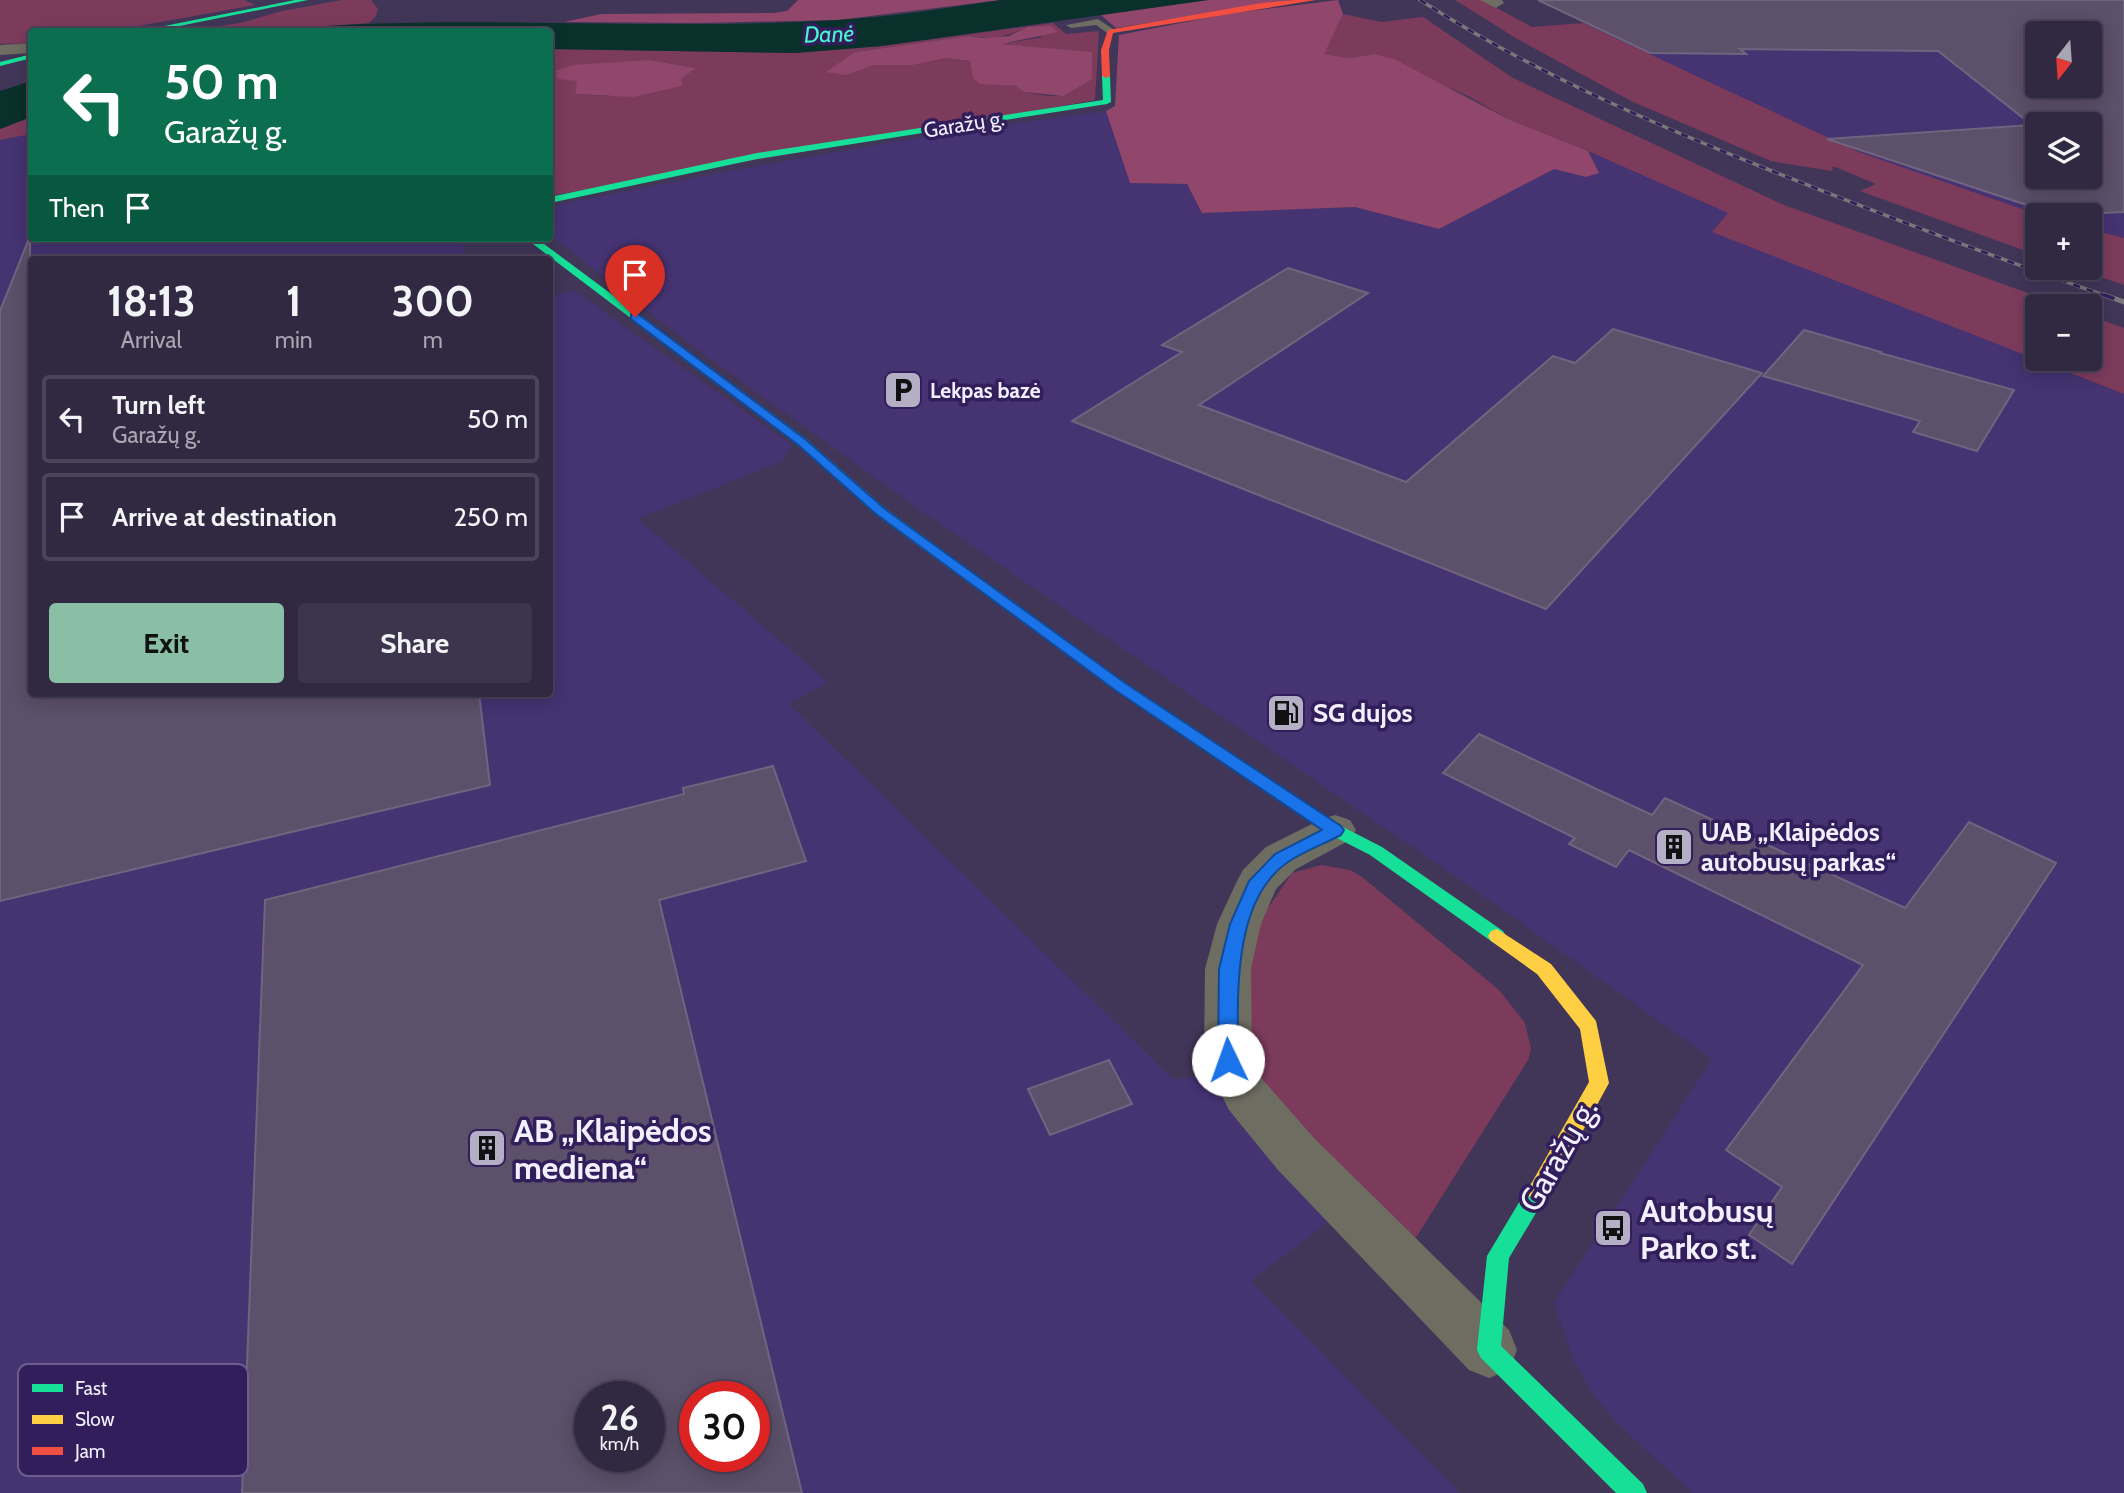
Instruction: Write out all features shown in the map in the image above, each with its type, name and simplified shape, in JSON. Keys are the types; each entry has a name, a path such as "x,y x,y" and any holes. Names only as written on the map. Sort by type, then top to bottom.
{"street":[{"path":"158,28 305,0"},
{"path":"1110,31 1261,5 1313,0"},
{"name":"Garažų g.","path":"553,199 689,170 858,140 1107,102 1105,50 1110,31"},
{"path":"2,57 28,49"},
{"path":"2,57 28,56"},
{"name":"Garažų g.","path":"535,242 801,441 891,519 1120,687 1335,830 1376,851 1544,969 1589,1027 1599,1083 1551,1170 1498,1256 1489,1350"},
{"path":"1335,830 1281,858 1258,881 1239,924 1228,969 1228,1060 1246,1095 1296,1154 1634,1493"}],"lane":[{"path":"1071,25 1098,22 1110,31"}],"shaded area":[{"path":"0,0 244,0 255,5 128,28 28,28 28,43 0,44"},
{"path":"342,0 371,0 378,9 376,16 369,23 308,28 206,28 240,23 282,11"},
{"path":"798,0 1001,0 838,20 564,22 601,14 774,13 787,11"},
{"path":"1208,0 1291,0 1116,28 1101,15"},
{"path":"1338,0 1343,14 1324,54 1349,58 1375,54 1396,60 1508,119 1588,151 1599,173 1586,177 1554,169 1439,229 1355,207 1202,213 1187,184 1130,183 1106,111 1115,106 1119,35 1227,14"},
{"path":"1455,0 1482,0 1532,27 1583,23 1859,152 2025,210 2025,251 1860,191 1876,184 1833,166 1832,171 1771,161 1631,101 1519,40"},
{"path":"1564,0 2124,0 2124,238 2102,232 2102,203 2025,203 2025,212 1859,152 1583,24"},
{"path":"1343,14 1381,22 1423,17 1513,78 1784,205 2031,294 2025,294 2025,355 1712,232 1728,213 1508,119 1470,97 1375,54 1349,58 1323,54"},
{"path":"1053,23 1066,34 1099,31 1095,100 553,195 553,49 795,53 882,46","holes":["1027,27 1043,37 1001,44 1064,50 1074,87 1069,92 1057,96 1023,92 1018,86 1006,85 970,61 945,58 913,65 874,65 847,75 855,52 969,36 999,37","649,60 696,68 653,90 608,96 575,94 578,81"]},
{"path":"1051,26 1058,32 1002,44 1092,52 1092,79 1063,96 1023,92 1017,86 980,84 973,78 970,61 946,58 913,65 874,65 847,75 826,72 855,52 969,36 1009,36 1027,27"},
{"path":"649,60 696,68 681,79 682,86 633,97 575,94 577,81 557,79 556,71 573,65"},
{"path":"1106,111 1130,183 1187,184 1202,213 1355,207 1439,229 1554,168 1586,177 1598,172 1588,151 1729,213 1713,232 2025,355 2025,371 2066,371 2124,394 2124,1493 1693,1493 1617,1423 1594,1396 1574,1362 1554,1303 1712,1059 1468,885 923,512 705,355 553,237 553,207 718,173 963,130"},
{"path":"28,118 28,135 0,140 0,129"},
{"path":"28,135 28,242 462,242 464,256 28,256 28,697 553,697 553,296 573,290 792,445 782,461 638,519 828,682 789,704 1173,1079 1206,1076 1328,1222 1251,1281 1460,1493 0,1493 0,140"},
{"path":"2102,232 2124,238 2124,285 2102,278"},
{"path":"2102,320 2124,328 2124,394 2066,371 2102,371"},
{"path":"1321,865 1350,870 1362,877 1499,990 1525,1023 1531,1049 1528,1060 1410,1247 1248,1074 1244,1047 1253,939 1266,911 1292,873"}],"water":[{"name":"Danė","path":"1001,0 1208,0 882,46 795,53 553,49 553,28 303,28 476,22 765,23 837,20"},
{"path":"28,82 28,118 0,129 0,91"}],"building":[{"path":"1538,0 2124,0 2124,212 2102,213 2102,203 2025,204 1827,139 2025,125 2025,189 2102,189 2102,112 2025,112 2025,119 1938,51 1740,49 1746,54 1650,53"},
{"path":"28,241 28,697 479,697 490,785 0,901 0,311"},
{"path":"1288,268 1368,293 1199,405 1406,482 1553,356 1575,363 1613,329 1762,373 1546,609 1072,421 1182,352 1162,345"},
{"path":"1804,330 2014,390 1977,451 1913,432 1920,421 1763,376"},
{"path":"1479,734 1652,815 1665,798 1905,908 1969,822 2056,863 1792,1264 1749,1235 1782,1187 1726,1150 1863,965 1629,850 1616,867 1569,844 1575,838 1443,773"},
{"name":"AB „Klaipėdos mediena“","path":"773,766 806,861 659,900 802,1493 242,1493 243,1476 248,1476 247,1364 265,900 684,794 683,788"},
{"path":"1109,1060 1132,1104 1050,1135 1028,1089"}],"railway":[{"path":"1420,0 1546,72 1677,132 1895,219 2109,297"},
{"path":"2104,295 2124,302"}],"traffic: fast":[{"path":"158,28 305,0"},
{"path":"0,64 28,57"},
{"path":"553,199 757,156 1107,102 1106,76"},
{"path":"535,242 801,441 880,511 941,556"},
{"path":"1117,685 1335,830 1376,851 1497,936"},
{"path":"1538,1191 1498,1256 1489,1350 1634,1493"}],"traffic: slow":[{"path":"1497,936 1544,969 1589,1027 1599,1083 1538,1191"}],"traffic: jam":[{"path":"1106,76 1105,50 1110,31 1261,5 1313,0"},
{"path":"941,556 1117,685"}],"place":[{"name":"Lekpas bazė","path":"903,390"},
{"name":"SG dujos","path":"1286,713"},
{"name":"UAB „Klaipėdos autobusų parkas“","path":"1674,847"},
{"name":"AB „Klaipėdos mediena“","path":"487,1148"},
{"name":"Autobusų Parko st.","path":"1613,1228"}],"route":[{"path":"635,317 801,441 880,511 1120,687 1335,830 1281,858 1258,881 1239,924 1228,969 1228,1060"}]}
